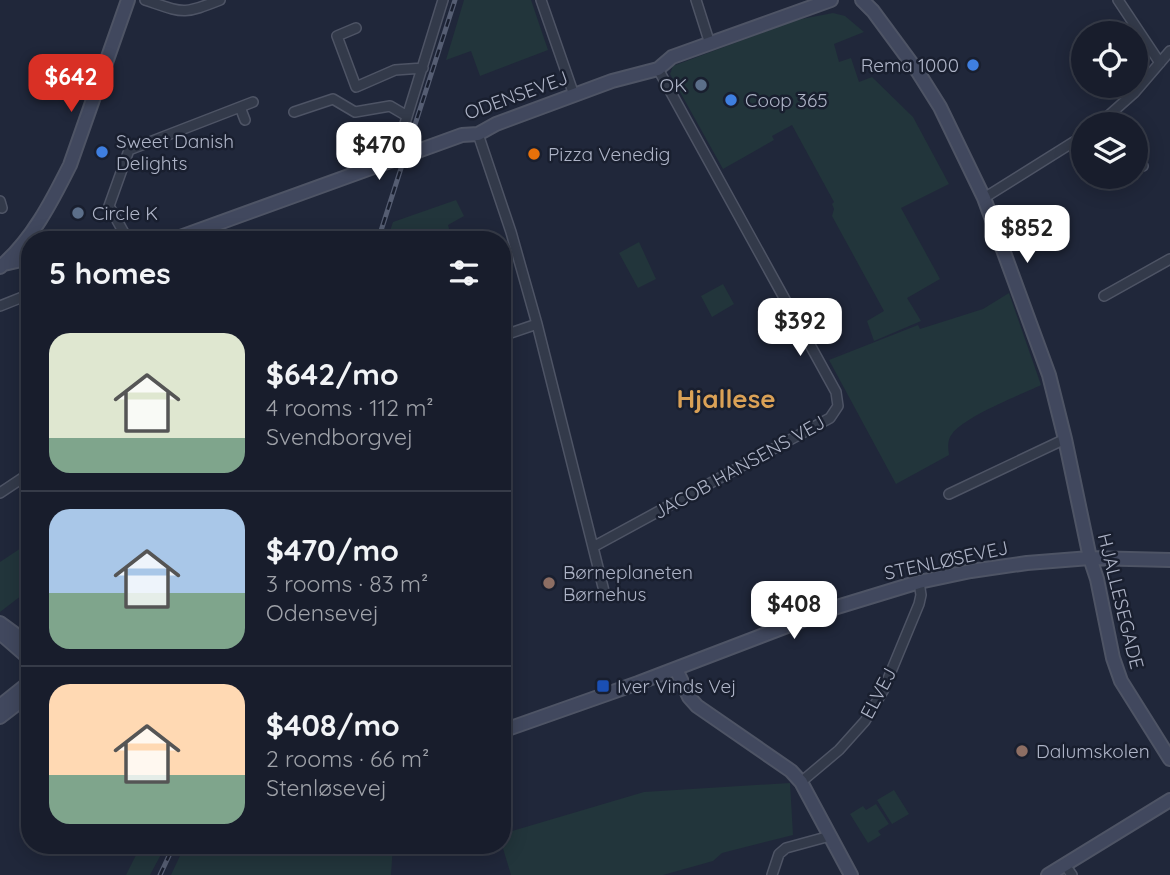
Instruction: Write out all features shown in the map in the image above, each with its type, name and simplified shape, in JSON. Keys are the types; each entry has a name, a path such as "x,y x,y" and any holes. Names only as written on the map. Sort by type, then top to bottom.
{"street":[{"path":"35,231 70,165 128,0"},
{"path":"145,0 181,12 190,12 220,0"},
{"path":"394,159 443,0"},
{"path":"541,0 575,95"},
{"path":"696,0 710,44"},
{"name":"ODENSEVEJ","path":"197,231 462,135 478,134 496,124 612,81 658,69 672,57 831,0"},
{"name":"HJALLESEGADE","path":"862,0 873,11 940,107 984,198 1038,339 1065,439 1113,658 1121,681 1170,759"},
{"path":"1118,0 1160,63"},
{"path":"356,28 337,36 356,87 395,70 423,68"},
{"path":"1115,112 1170,51"},
{"name":"JACOB HANSENS VEJ","path":"593,547 830,418 838,406 836,393 658,69"},
{"path":"294,112 332,99 355,112 390,106 407,116"},
{"path":"123,231 109,206 129,150 253,102"},
{"path":"240,107 245,120"},
{"path":"478,134 511,231"},
{"path":"984,198 1071,144"},
{"path":"511,232 537,324 605,595"},
{"path":"2,266 21,248"},
{"path":"1104,296 1170,258"},
{"path":"2,266 21,261"},
{"path":"0,306 21,298"},
{"path":"511,333 537,324"},
{"path":"949,494 1065,439"},
{"path":"0,493 21,479"},
{"name":"STENLØSEVEJ","path":"511,728 676,669 837,607 919,582 971,571 1090,558 1170,561"},
{"name":"ELVEJ","path":"801,782 853,737 883,691 919,604 919,582"},
{"path":"0,623 21,638"},
{"path":"0,633 21,651"},
{"path":"676,669 689,697 697,706 791,771 801,782 851,875"},
{"path":"0,706 21,689"},
{"path":"0,717 21,701"},
{"path":"1048,875 1068,870 1170,800"},
{"path":"772,875 779,854 786,848 830,836"}],"shaded area":[{"path":"464,0 531,0 548,50 480,76 471,51 446,60"},
{"path":"833,13 845,16 864,32 834,44 839,62 851,58 859,82 872,77 913,117 949,184 901,208 940,279 907,298 921,321 874,341 867,321 884,311 832,216 834,202 792,125 772,136 774,140 723,169 670,74 673,66 796,20"},
{"path":"456,200 464,216 448,225 450,231 390,231 393,222"},
{"path":"639,242 656,279 638,288 619,253"},
{"path":"723,284 734,304 712,317 701,296"},
{"path":"1009,293 1041,385 958,427 950,436 949,455 896,484 829,360 918,325 920,329 983,309"},
{"path":"21,548 21,596 0,612 0,562"},
{"path":"790,783 793,835 722,853 713,861 663,875 511,875 505,854 511,854 511,831 644,792"},
{"path":"894,790 909,814 892,824 877,800"},
{"path":"876,804 889,824 878,831 881,835 868,843 850,814 863,806 866,810"},
{"path":"136,854 161,854 150,875 126,875"},
{"path":"181,854 392,854 391,875 171,875"}],"railway":[{"path":"381,231 455,0"},
{"path":"160,875 170,854"}],"place":[{"name":"Rema 1000","path":"973,65"},
{"name":"OK","path":"701,85"},
{"name":"Coop 365","path":"731,100"},
{"name":"Sweet Danish Delights","path":"102,152"},
{"name":"Pizza Venedig","path":"534,154"},
{"name":"Circle K","path":"78,213"},
{"name":"Børneplaneten Børnehus","path":"549,583"},
{"name":"Iver Vinds Vej","path":"603,686"},
{"name":"Dalumskolen","path":"1022,751"}],"district":[{"name":"Hjallese","path":"726,398"}]}
